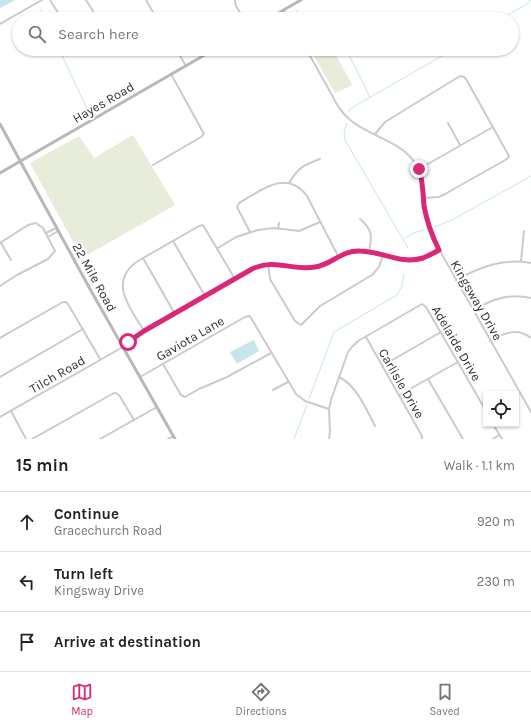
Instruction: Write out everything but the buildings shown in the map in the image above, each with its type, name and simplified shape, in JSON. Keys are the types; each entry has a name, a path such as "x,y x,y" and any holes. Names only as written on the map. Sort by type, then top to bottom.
{"street":[{"path":"21,12 42,0"},
{"path":"50,0 58,12"},
{"path":"86,0 94,12"},
{"path":"146,0 153,12"},
{"path":"235,0 236,6 240,12"},
{"path":"280,12 301,0"},
{"path":"0,24 12,17"},
{"path":"180,56 186,66"},
{"name":"Hayes Road","path":"0,173 203,56"},
{"name":"Kingsway Drive","path":"310,56 337,105 350,119 404,150 412,158 419,169 429,226 439,250 531,412"},
{"path":"153,165 201,138 204,134 171,74"},
{"path":"375,134 385,122 462,76 466,79 509,156 507,159 440,197 424,198"},
{"path":"448,123 460,145"},
{"name":"22 Mile Road","path":"0,124 56,228 174,437"},
{"path":"419,169 493,127"},
{"path":"289,183 300,168 320,159"},
{"path":"250,232 238,211 237,206 270,185 281,182 289,183 299,188 305,194 338,256"},
{"path":"360,218 369,227 371,233 369,252"},
{"path":"217,248 236,237 261,229 299,231 320,222"},
{"path":"0,286 17,275 48,259 54,253 54,248 41,225 36,223 28,225 0,243 11,260"},
{"path":"278,229 279,223"},
{"path":"144,331 125,299 122,288 123,280 128,270 142,258 199,226 204,226 235,279"},
{"path":"46,233 56,228"},
{"path":"48,237 58,231"},
{"path":"522,261 524,231"},
{"path":"173,241 205,296"},
{"path":"383,255 379,267 371,276 320,306 301,325 295,321 270,279 268,264 313,268 350,251 369,252 410,260 423,258 439,250"},
{"path":"142,258 174,314"},
{"path":"456,280 471,271 488,265 522,261 531,263"},
{"name":"Tilch Road","path":"0,417 123,347 144,331 254,268 268,264"},
{"path":"473,310 491,300 514,296 531,298"},
{"path":"0,338 63,302 66,302 100,360"},
{"name":"Adelaide Drive","path":"366,337 420,305 424,305 483,407"},
{"name":"Gaviota Lane","path":"140,377 249,316 271,352"},
{"path":"0,377 83,329"},
{"path":"490,341 502,334 516,331 531,338"},
{"path":"382,366 441,332"},
{"path":"330,439 329,409 339,377 350,349 356,342 366,337"},
{"name":"Carlisle Drive","path":"366,337 422,439"},
{"path":"163,364 181,395 184,397 227,378 271,352 294,392 300,398 329,409"},
{"path":"399,396 458,362"},
{"path":"339,377 346,380 353,388 375,426"},
{"path":"428,379 463,439"},
{"path":"273,390 288,382"},
{"path":"32,439 112,393 119,395 134,420"},
{"path":"100,439 157,406"},
{"path":"11,411 26,439"},
{"path":"495,427 502,439"},
{"path":"493,439 500,435"},
{"path":"168,439 174,437"}],"green space":[{"path":"314,56 336,56 352,84 351,86 335,93"},
{"path":"133,135 175,205 82,258 30,163 79,136 94,158"}],"water":[{"path":"0,0 15,0 0,8"},
{"path":"254,340 259,351 237,364 230,352"}],"waterway":[{"path":"513,12 531,0"},
{"path":"62,56 89,113"},
{"path":"350,56 370,97"},
{"path":"349,112 350,109 442,56"},
{"path":"347,123 344,132 345,140 408,248"},
{"path":"434,227 452,220 531,176"},
{"path":"404,239 413,233 424,230"},
{"path":"309,399 334,332 397,295 402,286 404,274"},
{"path":"294,439 307,405"}],"route":[{"path":"128,342 138,337 144,331 252,269 265,264 313,268 327,263 350,251 380,254 403,260 416,260 439,250 427,220 424,207 423,186 419,169"}]}
